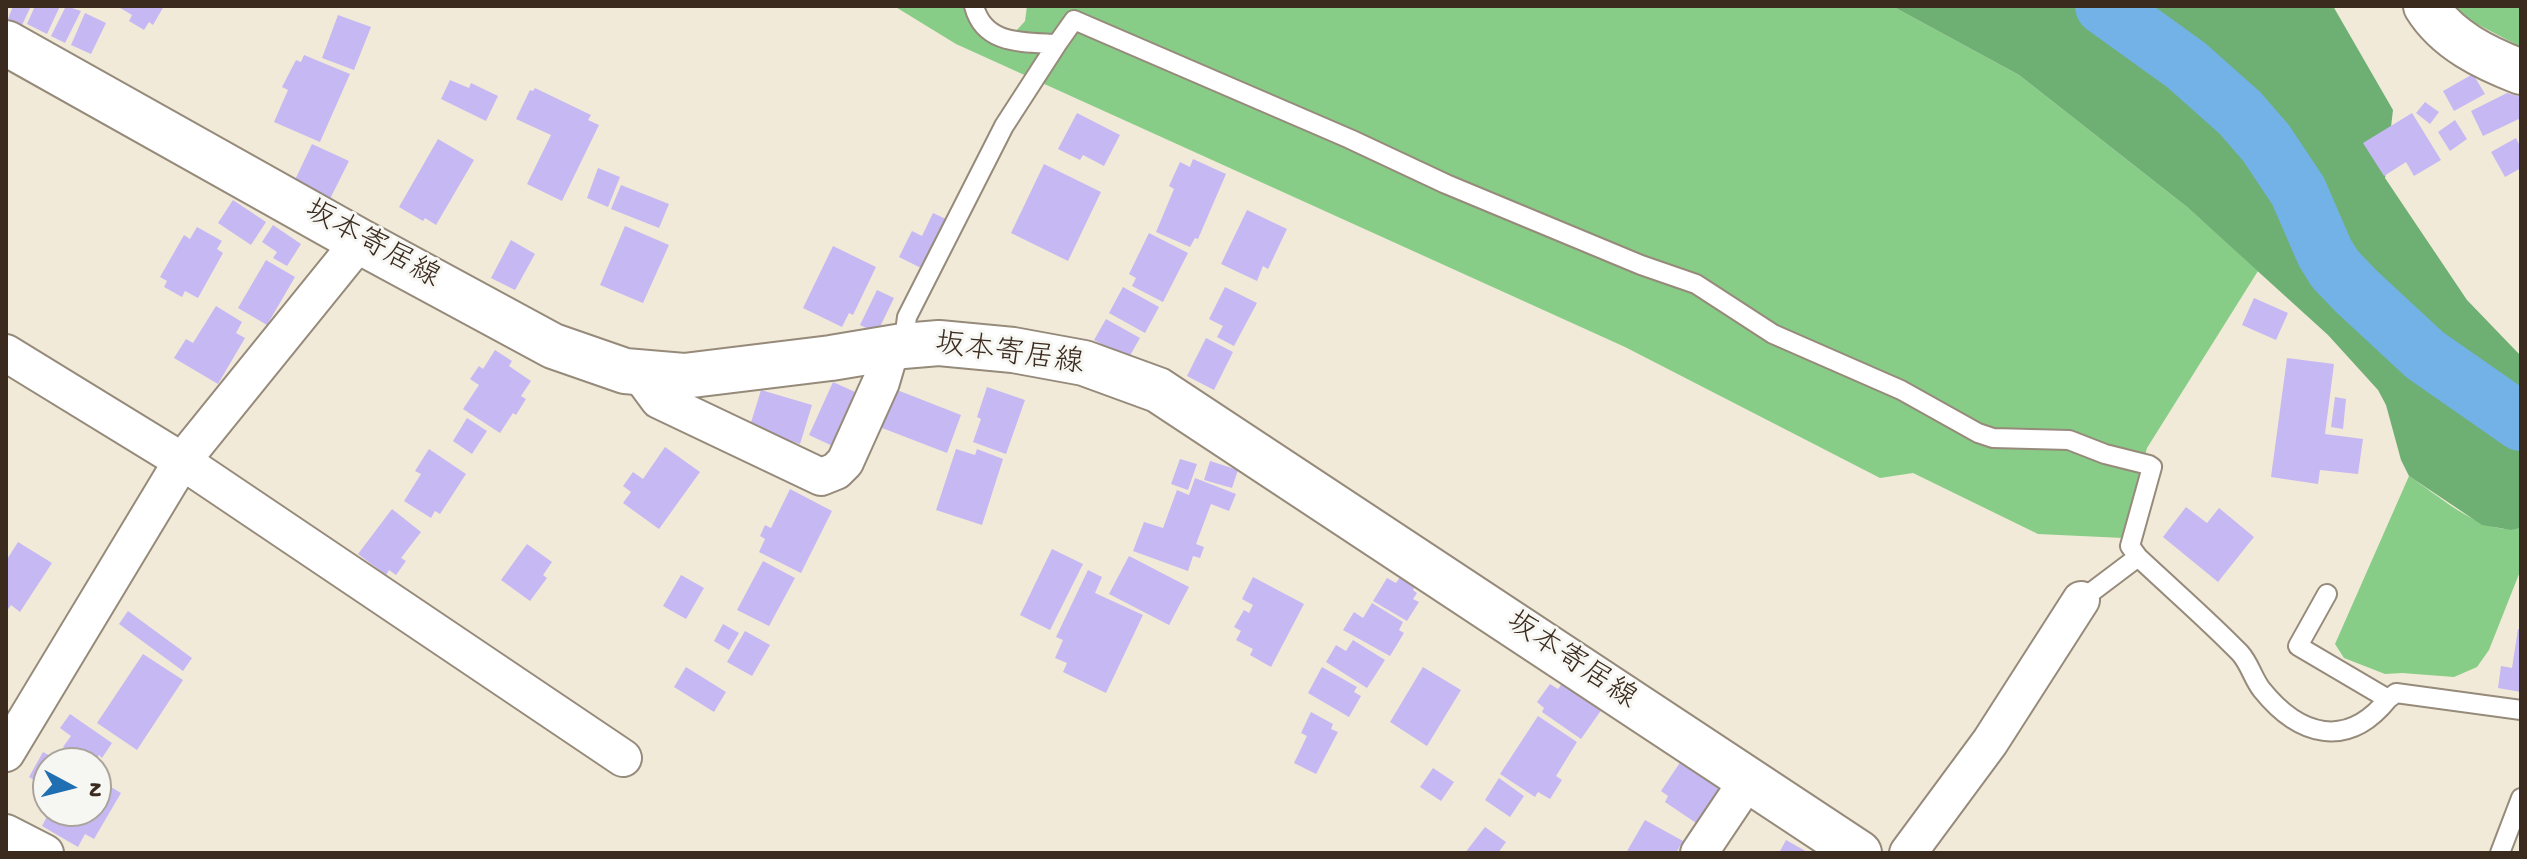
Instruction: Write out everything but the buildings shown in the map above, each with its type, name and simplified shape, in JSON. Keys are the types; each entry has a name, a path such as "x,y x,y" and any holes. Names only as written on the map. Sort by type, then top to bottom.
{"main road":[{"path":"2426,6 2434,20 2473,51 2521,72"},
{"name":"坂本寄居線","path":"6,43 360,241 553,346 586,359 639,373 684,376 939,343 1013,350 1084,363 1158,390 1859,853"}],"street":[{"path":"6,753 182,461 360,241"},
{"path":"639,373 659,400 821,477 836,471 845,462 897,347"},
{"path":"6,353 182,461 623,758"},
{"path":"1908,853 1990,742 2081,600"},
{"path":"1699,853 1748,780"},
{"path":"6,833 45,853"}],"lane":[{"path":"974,6 977,19 990,34 1023,42 1057,44"},
{"path":"897,347 907,317 997,139 1074,20 1350,139 1446,184 1627,260 1696,284 1773,334 1901,390 1978,433 2002,439 2069,440 2105,454 2149,465 2152,467 2130,546 2241,655 2259,687 2289,719 2321,732 2349,728 2374,718 2396,693 2521,710"},
{"path":"2081,600 2138,557"},
{"path":"2327,594 2298,646 2388,699"},
{"path":"2500,853 2521,798"}],"green space":[{"path":"894,6 967,6 973,23 1016,31 1025,21 1027,6 1892,6 2019,75 2187,207 2258,271 2147,448 2123,538 2038,534 1913,473 1880,478 1625,347 956,44"},
{"path":"1892,6 2333,6 2393,110 2385,178 2467,300 2521,356 2521,528 2511,530 2482,525 2409,476 2401,460 2386,405 2378,390 2328,335 2187,207 2019,75"},
{"path":"2455,6 2521,6 2521,47 2471,21"},
{"path":"2409,476 2477,521 2507,529 2521,528 2521,569 2489,650 2477,667 2454,677 2385,674 2344,658 2335,644"}],"waterway":[{"path":"2104,6 2186,65 2240,113 2266,143 2298,191 2325,253 2356,291 2425,355 2521,422"}]}
